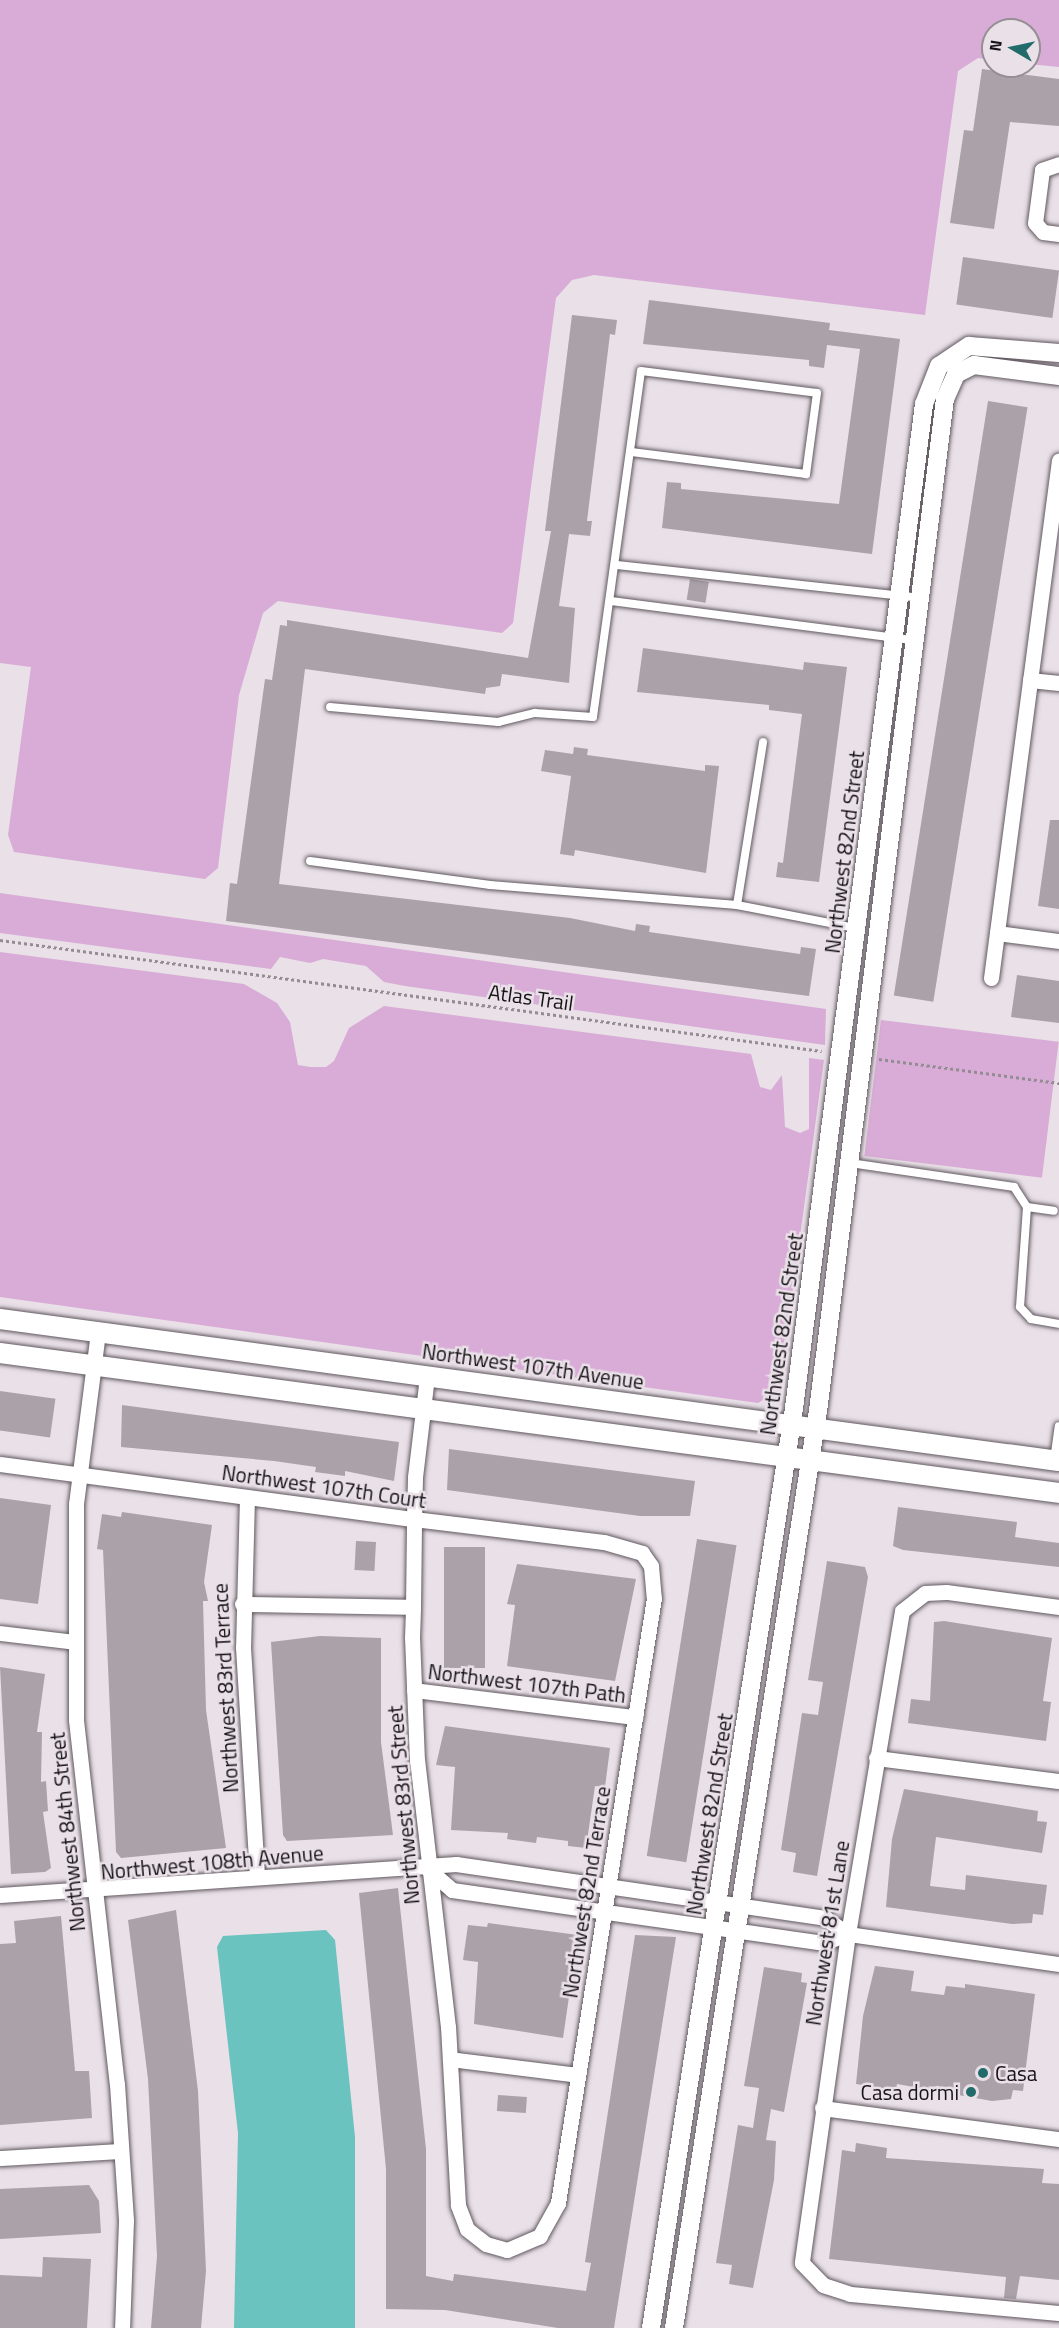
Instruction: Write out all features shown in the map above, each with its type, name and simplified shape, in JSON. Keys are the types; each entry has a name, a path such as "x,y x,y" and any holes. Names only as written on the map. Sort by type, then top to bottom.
{"main road":[{"name":"Northwest 107th Avenue","path":"0,1319 815,1430 1057,1460"},
{"path":"0,1353 1059,1493"}],"street":[{"path":"1059,164 1042,171 1035,223 1043,232 1059,234"},
{"name":"Northwest 82nd Street","path":"651,2328 787,1456 924,404 929,382 954,352 983,345 1059,353"},
{"name":"Northwest 82nd Street","path":"674,2328 815,1430 945,399 965,368 985,365 1059,376"},
{"path":"991,978 1057,496 1059,460"},
{"path":"1030,680 1059,683"},
{"path":"997,933 1059,941"},
{"name":"Northwest 84th Street","path":"98,1332 79,1474 75,1642 76,1720 122,2151 126,2221 122,2328"},
{"name":"Northwest 83rd Street","path":"427,1376 422,1409 414,1520 414,1690 428,1869 450,2059 458,2205 467,2229 486,2244 507,2250 540,2236"},
{"name":"Northwest 107th Court","path":"0,1464 414,1520 604,1542 642,1554"},
{"name":"Northwest 83rd Terrace","path":"247,1497 242,1605 257,1876"},
{"name":"Northwest 82nd Terrace","path":"540,2236 558,2203 635,1717 654,1589 651,1566 642,1554"},
{"name":"Northwest 81st Lane","path":"1059,1607 946,1593 912,1599 896,1631 822,2108 803,2239 802,2263 809,2275 850,2294 1059,2313"},
{"path":"242,1605 413,1607"},
{"path":"0,1633 75,1642"},
{"name":"Northwest 107th Path","path":"414,1690 635,1717"},
{"path":"876,1758 1059,1781"},
{"name":"Northwest 108th Avenue","path":"0,1895 94,1893 257,1876 428,1869 456,1864 609,1883 825,1917 848,1934"},
{"name":"Northwest 108th Avenue","path":"428,1869 452,1890 605,1909 823,1943 848,1934 1059,1964"},
{"path":"450,2059 578,2075"},
{"path":"822,2108 1059,2139"},
{"path":"0,2158 122,2151"}],"lane":[{"path":"330,706 498,722 535,713 593,717 616,565 641,371 817,393 806,474 631,452"},
{"path":"616,565 921,598"},
{"path":"611,601 916,641"},
{"path":"737,905 763,742"},
{"path":"310,861 490,885 737,905 856,928"},
{"path":"849,1163 1014,1187 1027,1207 1020,1307 1031,1319 1059,1324"},
{"path":"1027,1207 1054,1211"},
{"path":"1057,1460 1059,1426"}],"path":[{"name":"Atlas Trail","path":"0,940 840,1054"},
{"path":"862,1057 1059,1083"}],"shaded area":[{"path":"0,0 1059,0 1059,67 1041,65 1041,18 981,18 981,58 958,71 925,315 594,275 572,280 556,298 513,623 502,633 278,601 263,613 239,695 218,868 205,879 14,852 8,835 31,667 0,663"},
{"path":"0,893 826,1009 825,1045 405,986 384,982 366,966 323,959 310,963 280,957 271,969 0,933"},
{"path":"0,952 244,984 277,1003 290,1022 298,1065 310,1067 326,1067 334,1061 349,1028 384,1006 751,1054 760,1087 771,1090 782,1075 785,1127 800,1133 809,1129 809,1058 824,1060 779,1391 758,1403 0,1297"},
{"path":"881,1020 1059,1042 1042,1178 864,1156"}],"water":[{"path":"326,1930 335,1940 355,2137 355,2328 234,2328 238,2133 217,1947 223,1936"}],"building":[{"path":"981,76 981,78 1041,77 1059,79 1059,126 1010,122 994,229 950,223 964,130 973,131"},
{"path":"963,257 1059,270 1052,318 956,305"},
{"path":"649,300 830,323 829,330 900,339 872,554 662,528 667,482 681,483 681,489 839,504 860,349 827,345 824,368 809,366 809,360 643,344"},
{"path":"572,315 617,320 615,335 610,334 587,521 592,521 590,536 569,534 559,606 575,608 569,683 502,674 500,686 486,688 485,694 305,669 279,884 570,918 635,931 636,924 650,926 649,932 800,954 801,947 816,949 809,996 226,921 230,883 237,884 265,679 272,680 280,625 287,626 287,620 528,658 551,531 545,531"},
{"path":"988,401 1028,407 933,1002 894,996"},
{"path":"690,579 709,582 705,603 687,600"},
{"path":"643,648 803,670 804,662 847,667 819,882 776,877 778,862 783,863 802,714 769,710 769,705 637,692"},
{"path":"574,747 588,749 587,755 705,771 705,765 719,766 706,873 575,850 574,856 560,854 571,776 541,771 545,750 573,754"},
{"path":"1050,820 1059,820 1059,909 1038,906"},
{"path":"1017,975 1059,981 1059,1023 1011,1017"},
{"path":"0,1391 55,1399 50,1437 0,1430"},
{"path":"122,1405 399,1442 394,1481 345,1471 345,1476 315,1472 316,1467 274,1461 121,1447"},
{"path":"449,1449 695,1481 690,1516 640,1516 447,1490"},
{"path":"0,1498 51,1505 38,1604 0,1599"},
{"path":"898,1507 1017,1522 1015,1537 1059,1543 1059,1567 903,1550 893,1546"},
{"path":"122,1512 212,1525 204,1582 208,1601 203,1601 206,1710 226,1848 121,1858 116,1852 103,1550 97,1549 102,1514 121,1517"},
{"path":"697,1539 737,1545 686,1862 647,1856"},
{"path":"356,1541 376,1542 374,1571 354,1570"},
{"path":"444,1547 485,1547 485,1668 444,1668"},
{"path":"827,1561 865,1567 868,1577 817,1876 793,1872 796,1853 781,1850 802,1713 818,1715 823,1682 808,1680"},
{"path":"517,1564 636,1579 615,1681 507,1666 515,1605 507,1604"},
{"path":"944,1621 1052,1638 1043,1701 1051,1702 1046,1741 908,1723 911,1699 930,1701 934,1622"},
{"path":"320,1636 381,1638 381,1742 393,1835 287,1841 283,1835 271,1642"},
{"path":"0,1667 45,1674 37,1732 42,1732 41,1782 46,1781 48,1811 43,1812 51,1868 45,1872 11,1874"},
{"path":"445,1726 610,1748 605,1787 595,1786 586,1848 568,1846 568,1841 537,1837 536,1843 507,1839 508,1833 451,1830 455,1767 436,1765"},
{"path":"904,1789 1038,1811 1037,1821 1047,1822 1042,1853 936,1837 930,1886 965,1890 966,1875 1047,1885 1043,1915 1033,1914 1032,1923 1012,1924 886,1907 892,1839"},
{"path":"398,1888 426,2149 426,2276 453,2281 454,2274 586,2291 591,2263 585,2262 635,1935 676,1937 614,2328 558,2328 445,2310 386,2309 386,2169 359,1893"},
{"path":"176,1910 198,2091 206,2271 201,2328 151,2328 157,2256 148,2079 128,1920"},
{"path":"61,1916 75,2071 89,2071 92,2118 0,2125 0,1944 16,1943 14,1921"},
{"path":"488,1923 578,1935 563,2038 474,2024 478,1962 463,1960 468,1925 487,1927"},
{"path":"875,1966 914,1971 911,1991 944,1995 946,1986 965,1988 965,1984 1035,1994 1023,2091 1013,2090 1011,2099 992,2101 897,2084 896,2090 856,2084 863,2016"},
{"path":"764,1967 802,1973 801,1982 807,1983 784,2112 771,2109 766,2140 776,2141 774,2180 753,2288 729,2284 732,2265 716,2263 738,2125 753,2128 759,2088 744,2086"},
{"path":"498,2095 527,2097 526,2113 497,2111"},
{"path":"856,2143 887,2148 886,2158 1044,2169 1042,2183 1059,2184 1059,2280 1020,2276 1016,2299 1004,2298 1006,2277 829,2259 842,2150 855,2152"},
{"path":"89,2185 99,2201 101,2233 0,2239 0,2189"},
{"path":"43,2257 91,2259 87,2328 0,2328 0,2275 42,2277"}],"place":[{"name":"Casa","path":"983,2073"},
{"name":"Casa dormi","path":"971,2092"}]}
